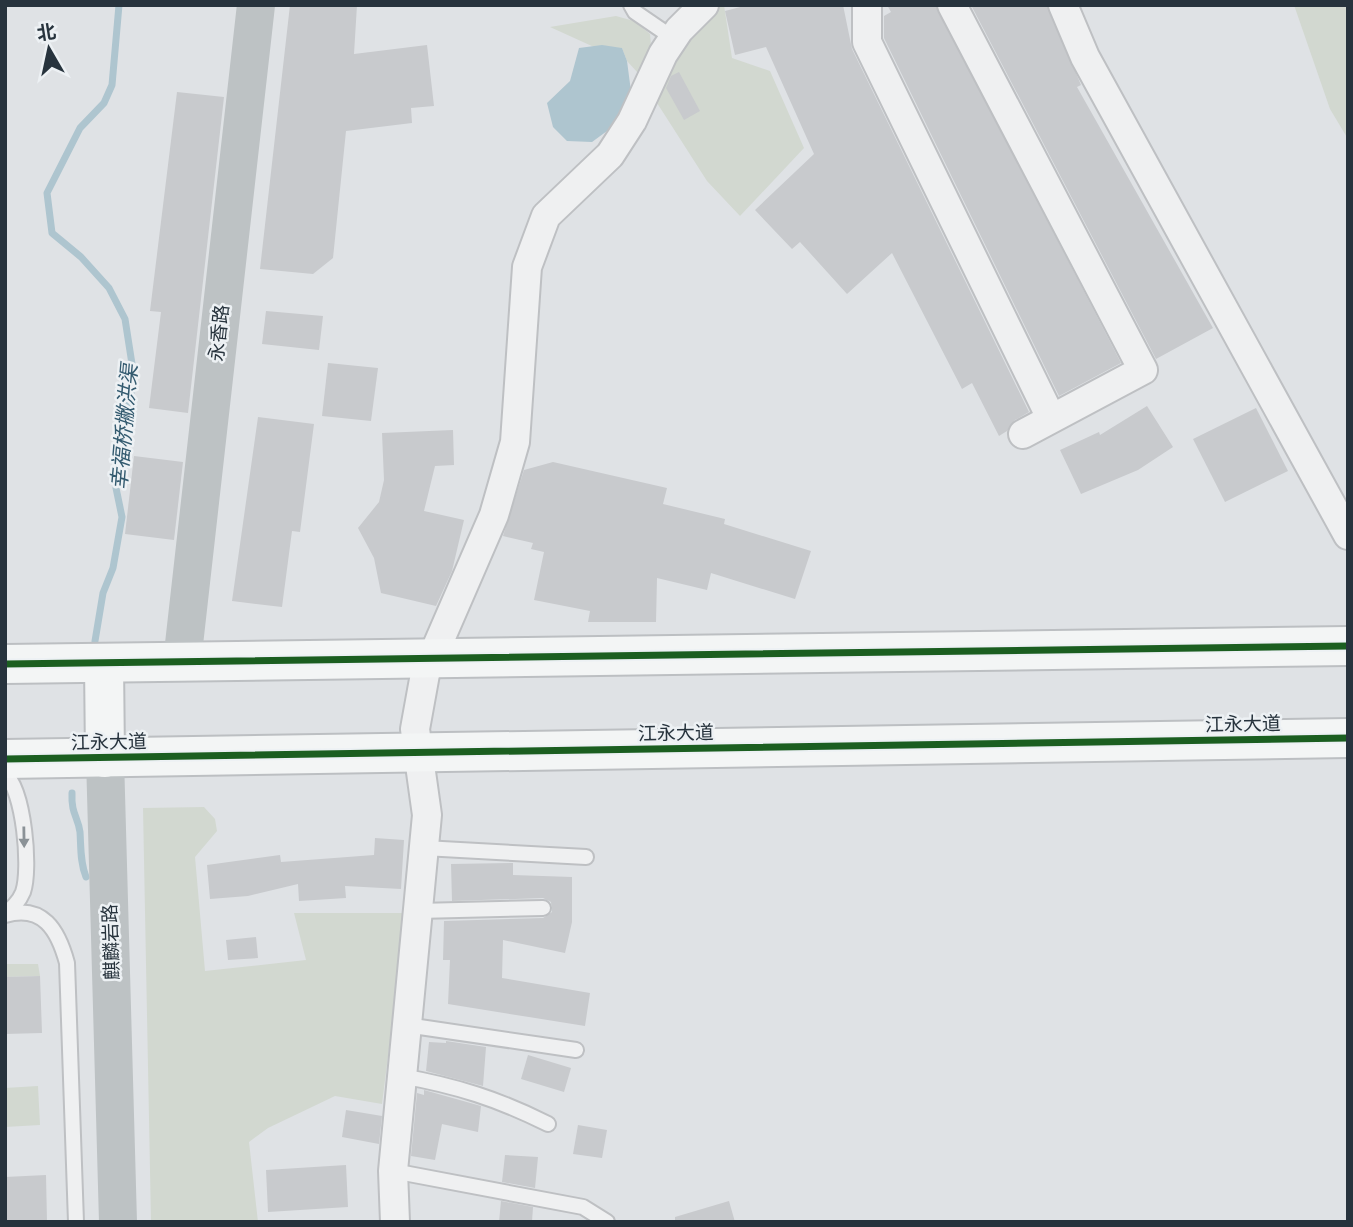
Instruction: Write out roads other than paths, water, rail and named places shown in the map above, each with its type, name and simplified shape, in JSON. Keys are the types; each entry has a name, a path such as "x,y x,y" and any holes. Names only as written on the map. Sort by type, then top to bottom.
{"main road":[{"name":"永香路","path":"182,662 256,5"},
{"path":"5,664 1348,646"},
{"name":"麒麟岩路","path":"104,663 118,1222"},
{"name":"江永大道","path":"5,759 1348,738"}],"street":[{"path":"395,1222 393,1171 427,815 415,729 425,674 494,515 515,442 527,267 546,216 610,155 632,121 673,38 704,5"},
{"path":"867,5 867,42 1051,418"},
{"path":"952,5 1143,370 1023,434"},
{"path":"1063,5 1085,57 1348,535"}],"lane":[{"path":"631,5 635,12 673,38"},
{"path":"5,774 12,780 19,796 23,820 24,878 23,892 5,915"},
{"path":"424,848 586,857"},
{"path":"418,911 542,908"},
{"path":"5,915 17,912 36,913 54,927 66,963 76,1222"},
{"path":"406,1025 576,1050"},
{"path":"401,1076 452,1085 500,1100 548,1124"},
{"path":"393,1171 583,1207 607,1222"}],"water":[{"path":"602,45 622,48 627,61 632,99 607,131 592,142 567,141 553,127 547,103 570,81 579,48"}],"waterway":[{"name":"幸福桥撇洪渠","path":"95,641 103,593 113,568 122,517 116,488 121,431 131,393 132,364 125,319 109,288 81,257 52,233 47,193 80,128 104,103 112,85 119,5"},
{"name":"幸福桥撇洪渠","path":"72,793 86,877"}]}
